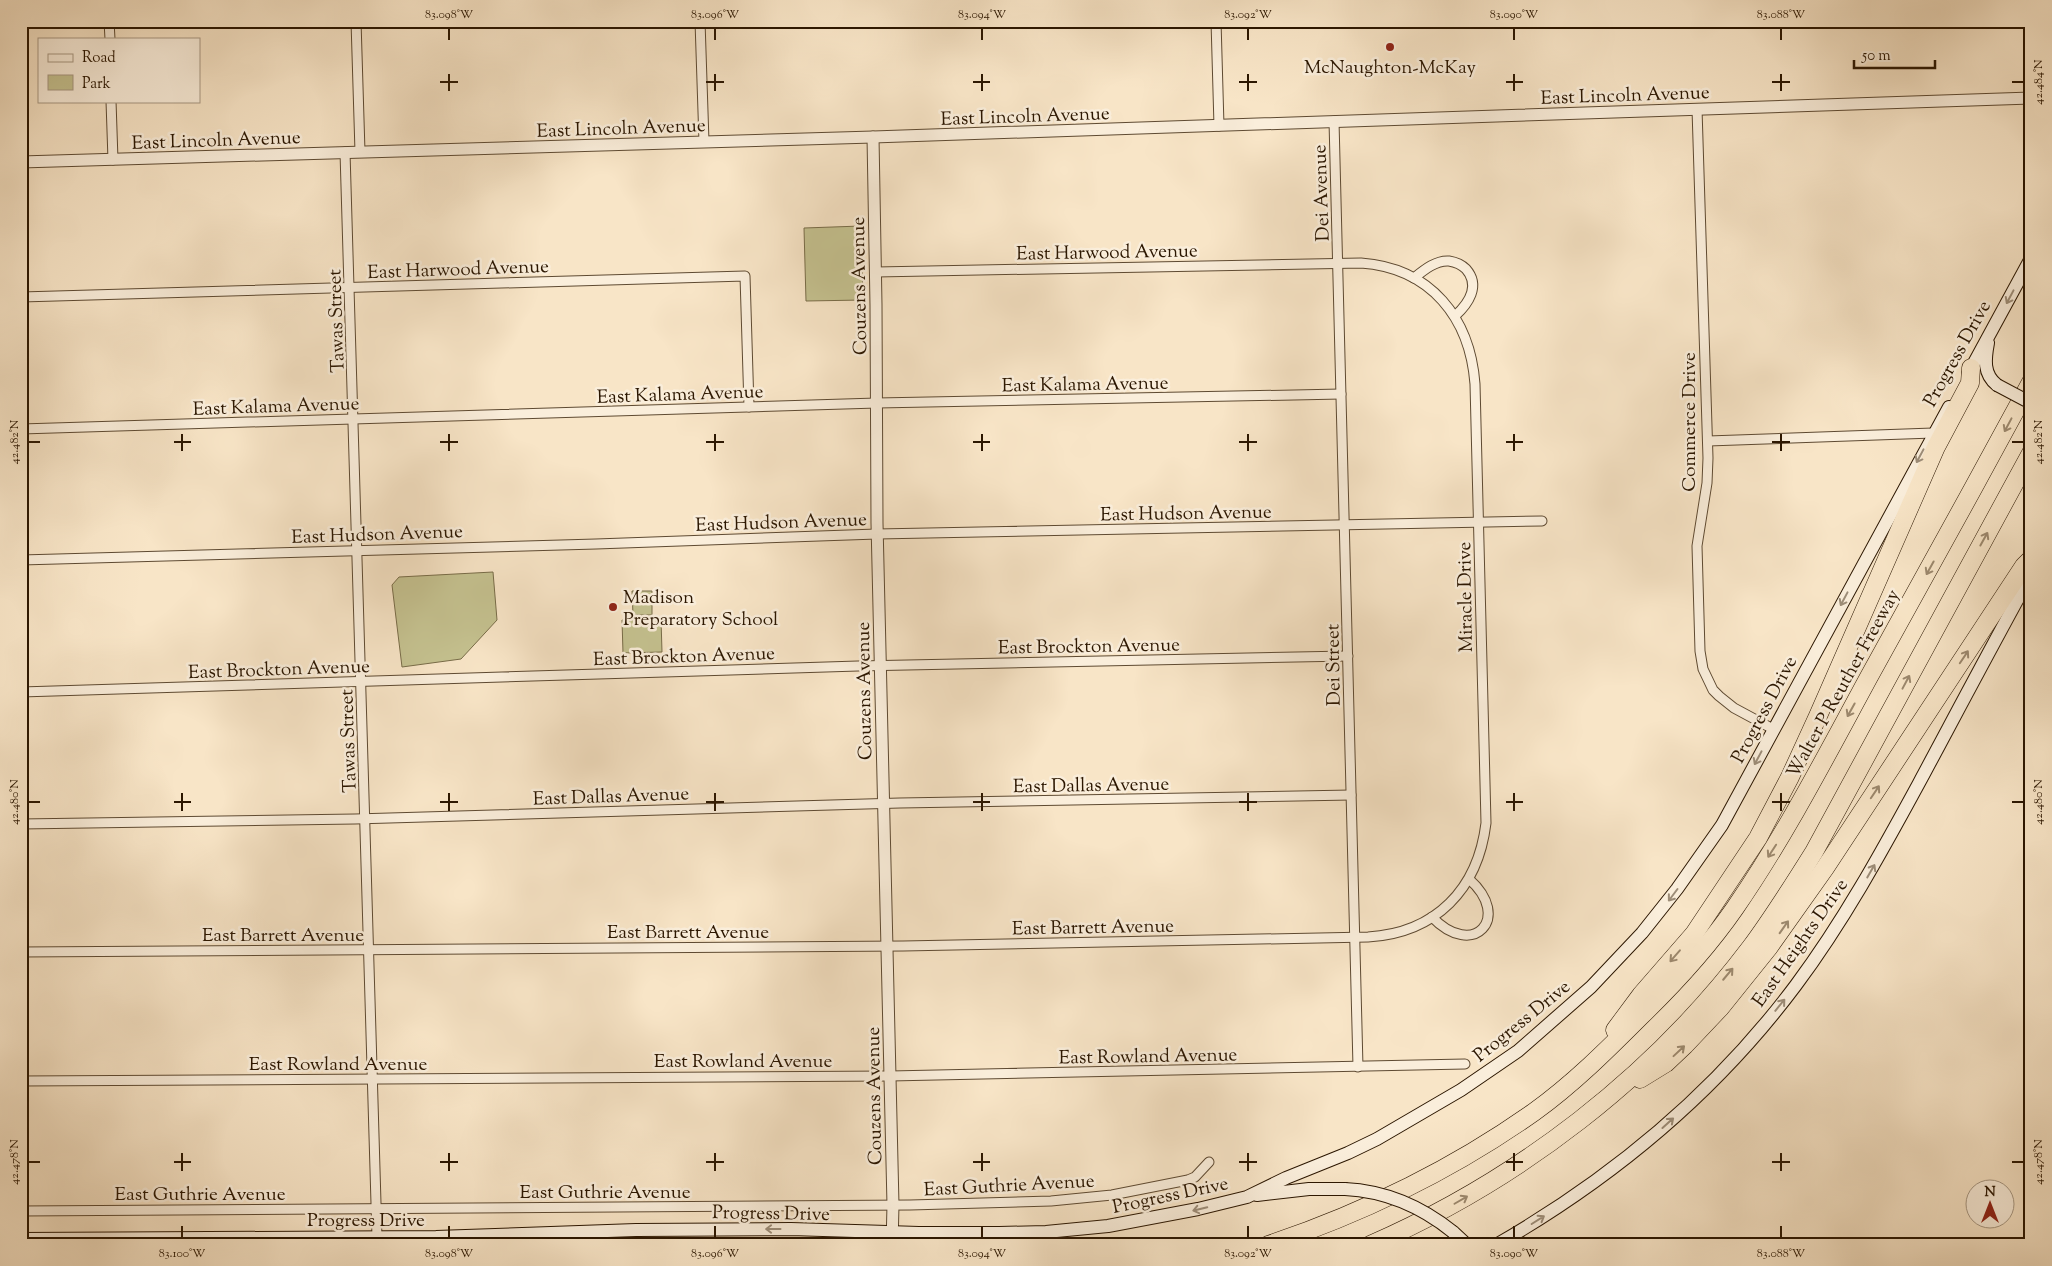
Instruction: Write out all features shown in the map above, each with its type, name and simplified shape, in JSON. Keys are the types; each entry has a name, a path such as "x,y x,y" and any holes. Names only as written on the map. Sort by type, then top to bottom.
{"highway":[{"path":"1602,1055 1615,1030 1641,995 1694,934 1758,838 1790,777 1818,716 1936,447 1970,382 1971,368"},
{"name":"Walter P Reuther Freeway","path":"1268,1245 1315,1229 1372,1206 1414,1186 1463,1158 1535,1111 1602,1055 1668,990 1734,910 1789,825 2031,382"},
{"path":"1370,1245 1419,1223 1500,1177 1538,1151 1595,1107 1659,1050 1700,1007 1750,948 1780,908 1814,852 2031,453"},
{"path":"1595,1107 1666,1063 1720,1008 1754,968 1825,868 2024,566 2031,559"}],"main road":[{"name":"Progress Drive","path":"21,1239 376,1237 636,1230 893,1231 919,1234 1046,1232 1108,1226 1178,1214 1247,1197 1286,1178 1348,1153 1400,1127 1518,1051 1591,988 1677,889 1722,825 1933,432 1971,368 2031,258"},
{"path":"1989,336 1986,366 1989,377 1997,385 2031,403"},
{"name":"East Heights Drive","path":"1496,1245 1540,1219 1640,1147 1707,1086 1761,1028 1789,994 1855,898 1893,832 2031,575"},
{"path":"1247,1197 1309,1189 1364,1191 1398,1200 1432,1216 1467,1245"}],"street":[{"path":"109,21 110,38"},
{"path":"356,21 360,152"},
{"path":"700,21 704,142"},
{"path":"1216,21 1219,126"},
{"name":"East Lincoln Avenue","path":"21,162 1219,126 2031,98"},
{"path":"111,102 113,160"},
{"name":"Commerce Drive","path":"1697,109 1708,441 1707,483 1697,546 1701,660 1707,679 1719,696 1734,708 1774,729"},
{"name":"Dei Avenue","path":"1334,121 1338,263"},
{"name":"Couzens Avenue","path":"873,137 876,272 877,534 893,1205 892,1245"},
{"name":"Tawas Street","path":"346,152 376,1237"},
{"path":"1414,278 1431,266 1439,263 1448,261 1463,266 1472,279 1472,292 1468,303 1455,316"},
{"name":"East Harwood Avenue","path":"876,272 1338,263"},
{"name":"Miracle Drive","path":"1338,263 1380,265 1414,278 1439,296 1455,316 1466,339 1474,370 1486,823 1482,848 1469,879 1450,902 1420,925 1397,934 1355,938"},
{"name":"Dei Street","path":"1338,263 1358,1067"},
{"name":"East Harwood Avenue","path":"21,297 745,276 749,407"},
{"name":"East Kalama Avenue","path":"21,429 877,403 1341,394"},
{"path":"1708,441 1933,432"},
{"name":"East Hudson Avenue","path":"21,560 877,534 1542,521"},
{"name":"East Brockton Avenue","path":"21,692 880,666 1348,656"},
{"name":"East Dallas Avenue","path":"21,824 365,818 884,804 1351,795"},
{"path":"1432,917 1441,927 1459,936 1474,934 1484,926 1489,915 1487,903 1482,892 1469,879"},
{"name":"East Barrett Avenue","path":"21,952 887,946 1355,938"},
{"name":"East Rowland Avenue","path":"21,1081 890,1076 1465,1064"},
{"name":"East Guthrie Avenue","path":"21,1211 893,1205 1051,1201 1112,1195 1188,1180 1195,1177 1209,1162"}],"green space":[{"path":"861,226 863,300 806,301 804,228"},
{"path":"493,572 497,620 461,659 402,667 392,585 399,577"},
{"path":"632,591 652,591 652,615 633,615"},
{"path":"661,619 662,652 623,653 622,620"}],"place":[{"name":"McNaughton-McKay","path":"1390,47"},
{"name":"Madison Preparatory School","path":"613,607"}]}
